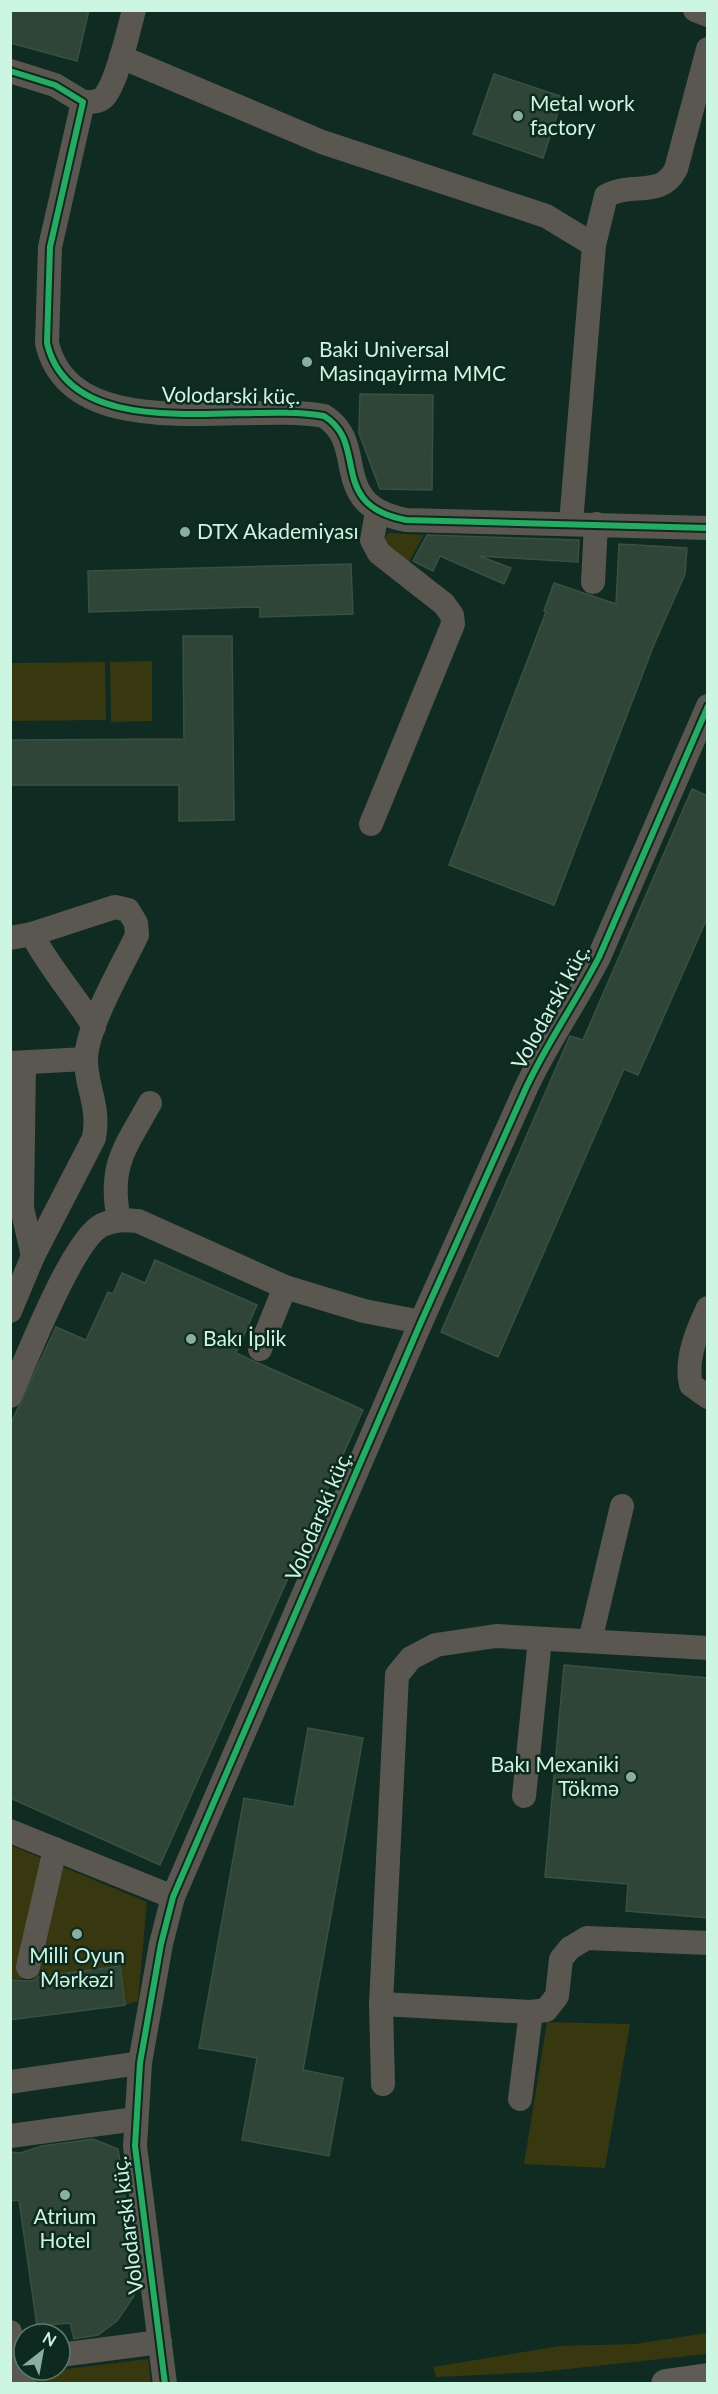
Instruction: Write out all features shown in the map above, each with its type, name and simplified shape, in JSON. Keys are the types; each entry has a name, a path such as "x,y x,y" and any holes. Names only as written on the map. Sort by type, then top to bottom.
{"main road":[{"path":"666,2384 708,2378"}],"street":[{"path":"10,71 55,85 83,102 95,102 104,97 121,57 134,10"},
{"path":"695,10 708,15"},
{"path":"571,523 594,245 606,196 617,189 660,186 670,182 676,169 708,49"},
{"path":"121,57 322,141 546,216 594,245"},
{"name":"Volodarski küç.","path":"83,102 50,247 48,343 51,358 59,374 84,394 104,405 123,410 324,416 340,429 356,488 376,512"},
{"path":"371,824 453,624 452,615 444,604 378,553 372,540 376,512 406,520 708,528"},
{"path":"593,582 596,524"},
{"name":"Volodarski küç.","path":"165,2384 140,2189 136,2119 140,2063 161,1944 173,1897 421,1322 538,1061 574,1004 598,957 708,706"},
{"path":"10,1311 33,1256 94,1138 98,1118 86,1059 94,1027 138,935 136,923 128,910 115,907 21,936 78,1000 94,1027"},
{"path":"33,1256 22,1208 17,1063 86,1059"},
{"path":"119,1220 114,1194 115,1176 123,1152 150,1103"},
{"path":"10,1396 74,1258 100,1226 119,1220 138,1221 285,1287 364,1311 421,1322"},
{"path":"260,1349 285,1287"},
{"path":"708,1308 695,1336 689,1377 691,1385 708,1397"},
{"path":"590,1641 622,1506"},
{"path":"383,2084 381,2004 398,1675 411,1658 436,1645 496,1636 708,1648"},
{"path":"524,1796 540,1639"},
{"path":"10,1831 173,1897"},
{"path":"27,1967 55,1849"},
{"path":"381,2004 531,2012 546,2010 557,1996 561,1959 570,1948 587,1938 708,1943"},
{"path":"520,2099 531,2012"},
{"path":"10,2082 140,2063"},
{"path":"10,2136 136,2119"},
{"path":"72,2353 160,2342"}],"shaded area":[{"path":"388,533 424,535 406,567 384,541"},
{"path":"152,661 152,721 111,722 110,662"},
{"path":"105,662 106,720 11,721 11,663"},
{"name":"Milli Oyun Mərkəzi","path":"10,1845 147,1902 138,2001 125,2005 120,1966 11,1980"},
{"path":"547,2022 630,2024 605,2168 524,2164"},
{"path":"707,2333 707,2354 540,2372 436,2377 433,2367 560,2346 635,2344"},
{"path":"148,2359 151,2383 35,2383 72,2382 72,2368"}],"building":[{"path":"10,10 89,10 77,61 10,43"},
{"name":"Metal work factory","path":"494,74 563,97 543,158 473,134"},
{"path":"360,394 433,395 432,490 380,489 359,433"},
{"path":"427,535 579,540 578,562 479,556 511,568 504,584 440,556 433,571 413,561"},
{"path":"619,544 687,548 685,574 653,647 554,905 449,865 546,612 544,611 554,583 616,604"},
{"path":"351,564 353,614 260,617 260,607 89,612 88,571"},
{"path":"183,636 232,636 234,820 179,821 179,785 10,785 10,740 184,739"},
{"path":"692,789 708,796 708,916 638,1075 624,1069 498,1357 441,1332 570,1036 583,1040"},
{"name":"Bakı İplik","path":"155,1260 257,1305 236,1353 363,1410 160,1865 10,1798 10,1425 56,1327 86,1340 108,1292 113,1294 122,1273 145,1283"},
{"name":"Bakı Mexaniki Tökmə","path":"564,1665 708,1678 708,1918 626,1911 628,1884 545,1877"},
{"path":"308,1728 363,1738 303,2070 343,2078 329,2156 242,2140 257,2058 199,2048 244,1798 294,1807"},
{"path":"120,1966 125,2005 10,2020 10,1980 32,1981 38,1977"},
{"path":"93,2139 118,2149 136,2286 134,2296 117,2321 98,2335 74,2339 72,2322 36,2322 19,2200 10,2201 10,2152 20,2153 42,2146"}],"cycle path":[{"path":"10,71 55,85 83,102 50,247 47,343 63,376 89,397 124,408 165,413 290,413 324,416 337,428 345,442 357,488 366,501 381,512 406,520 708,528"},
{"path":"165,2384 135,2146 140,2063 161,1944 173,1897 421,1322 525,1090 599,957 708,706"}],"place":[{"name":"Metal work factory","path":"518,116"},
{"name":"Baki Universal Masinqayirma MMC","path":"307,362"},
{"name":"DTX Akademiyası","path":"185,532"},
{"name":"Bakı İplik","path":"191,1339"},
{"name":"Bakı Mexaniki Tökmə","path":"631,1777"},
{"name":"Milli Oyun Mərkəzi","path":"77,1934"},
{"name":"Atrium Hotel","path":"65,2195"}]}
